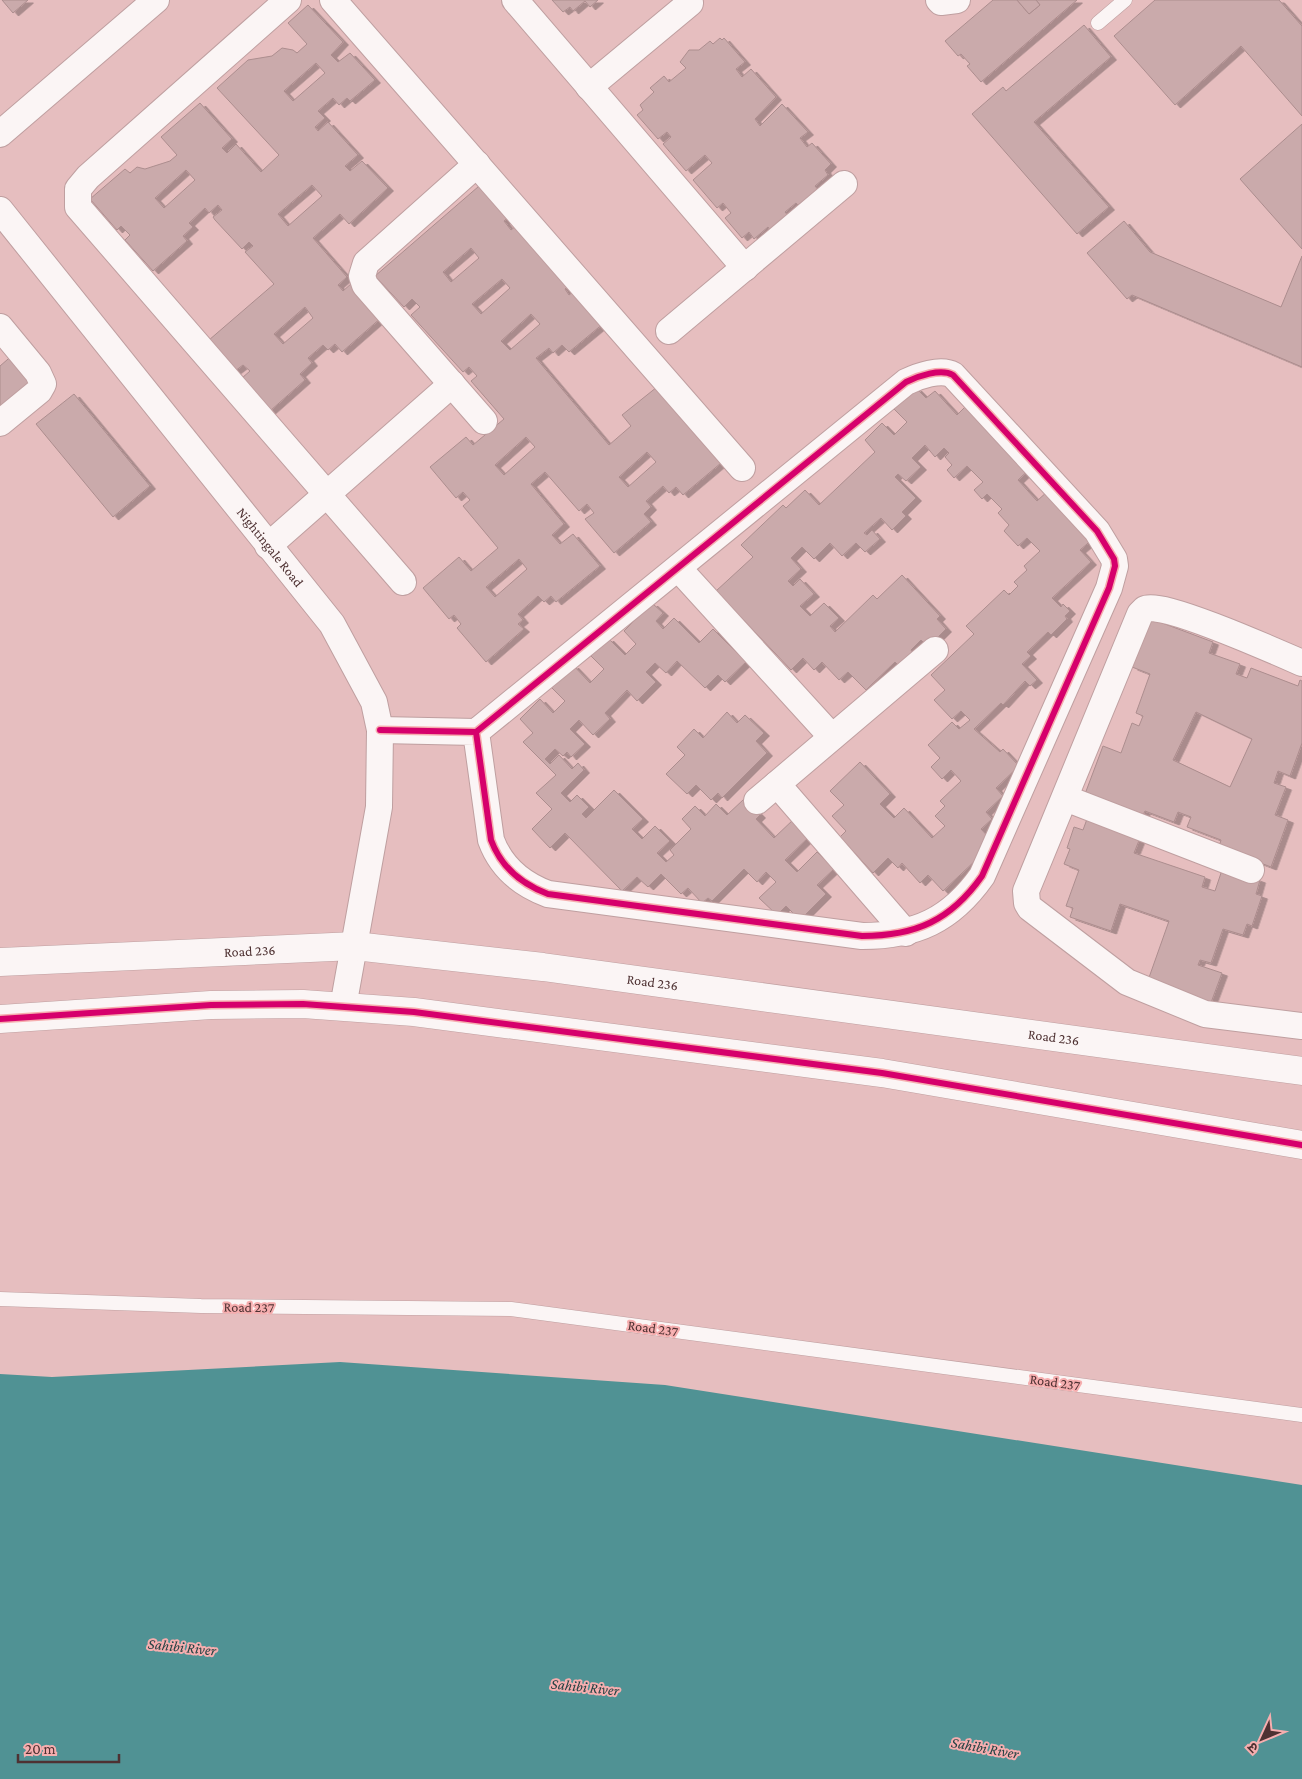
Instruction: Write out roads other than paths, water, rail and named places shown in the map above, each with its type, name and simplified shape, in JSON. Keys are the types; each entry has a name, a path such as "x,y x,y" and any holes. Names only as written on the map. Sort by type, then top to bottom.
{"street":[{"path":"0,134 156,0"},
{"path":"288,0 88,177 78,190 78,207 403,582"},
{"path":"333,0 742,468"},
{"path":"515,0 745,268"},
{"path":"939,0 941,2 957,0"},
{"path":"589,87 690,2"},
{"path":"476,164 366,263 362,270 362,276 366,285 484,420"},
{"path":"669,331 844,184"},
{"name":"Nightingale Road","path":"0,210 332,624 374,702 380,730 379,807 343,1007"},
{"path":"0,327 38,373 42,384 39,391 0,423"},
{"path":"380,730 476,732 906,382 922,375 944,372 953,376 1085,516 1105,542 1114,559 1115,566 1109,588 982,876 970,894 938,920 906,933 887,936 862,936 548,894 535,889 507,868 495,851 491,840 476,732"},
{"path":"268,546 452,384"},
{"path":"678,568 832,737"},
{"path":"1302,663 1192,618 1156,608 1144,609 1140,614 1026,892 1027,903 1030,908 1127,982 1205,1014 1302,1026"},
{"path":"756,801 935,650"},
{"path":"777,784 906,933"},
{"path":"1065,798 1251,870"},
{"name":"Road 236","path":"0,962 355,946 543,967 1302,1072"},
{"path":"0,1019 211,1005 303,1004 414,1012 882,1073 1302,1145"}],"lane":[{"path":"1098,23 1125,0"},
{"name":"Road 237","path":"0,1299 201,1306 511,1309 1302,1415"}],"water":[{"name":"Sahibi River","path":"340,1362 665,1385 1302,1485 1302,1779 0,1779 0,1374 52,1377"}]}
